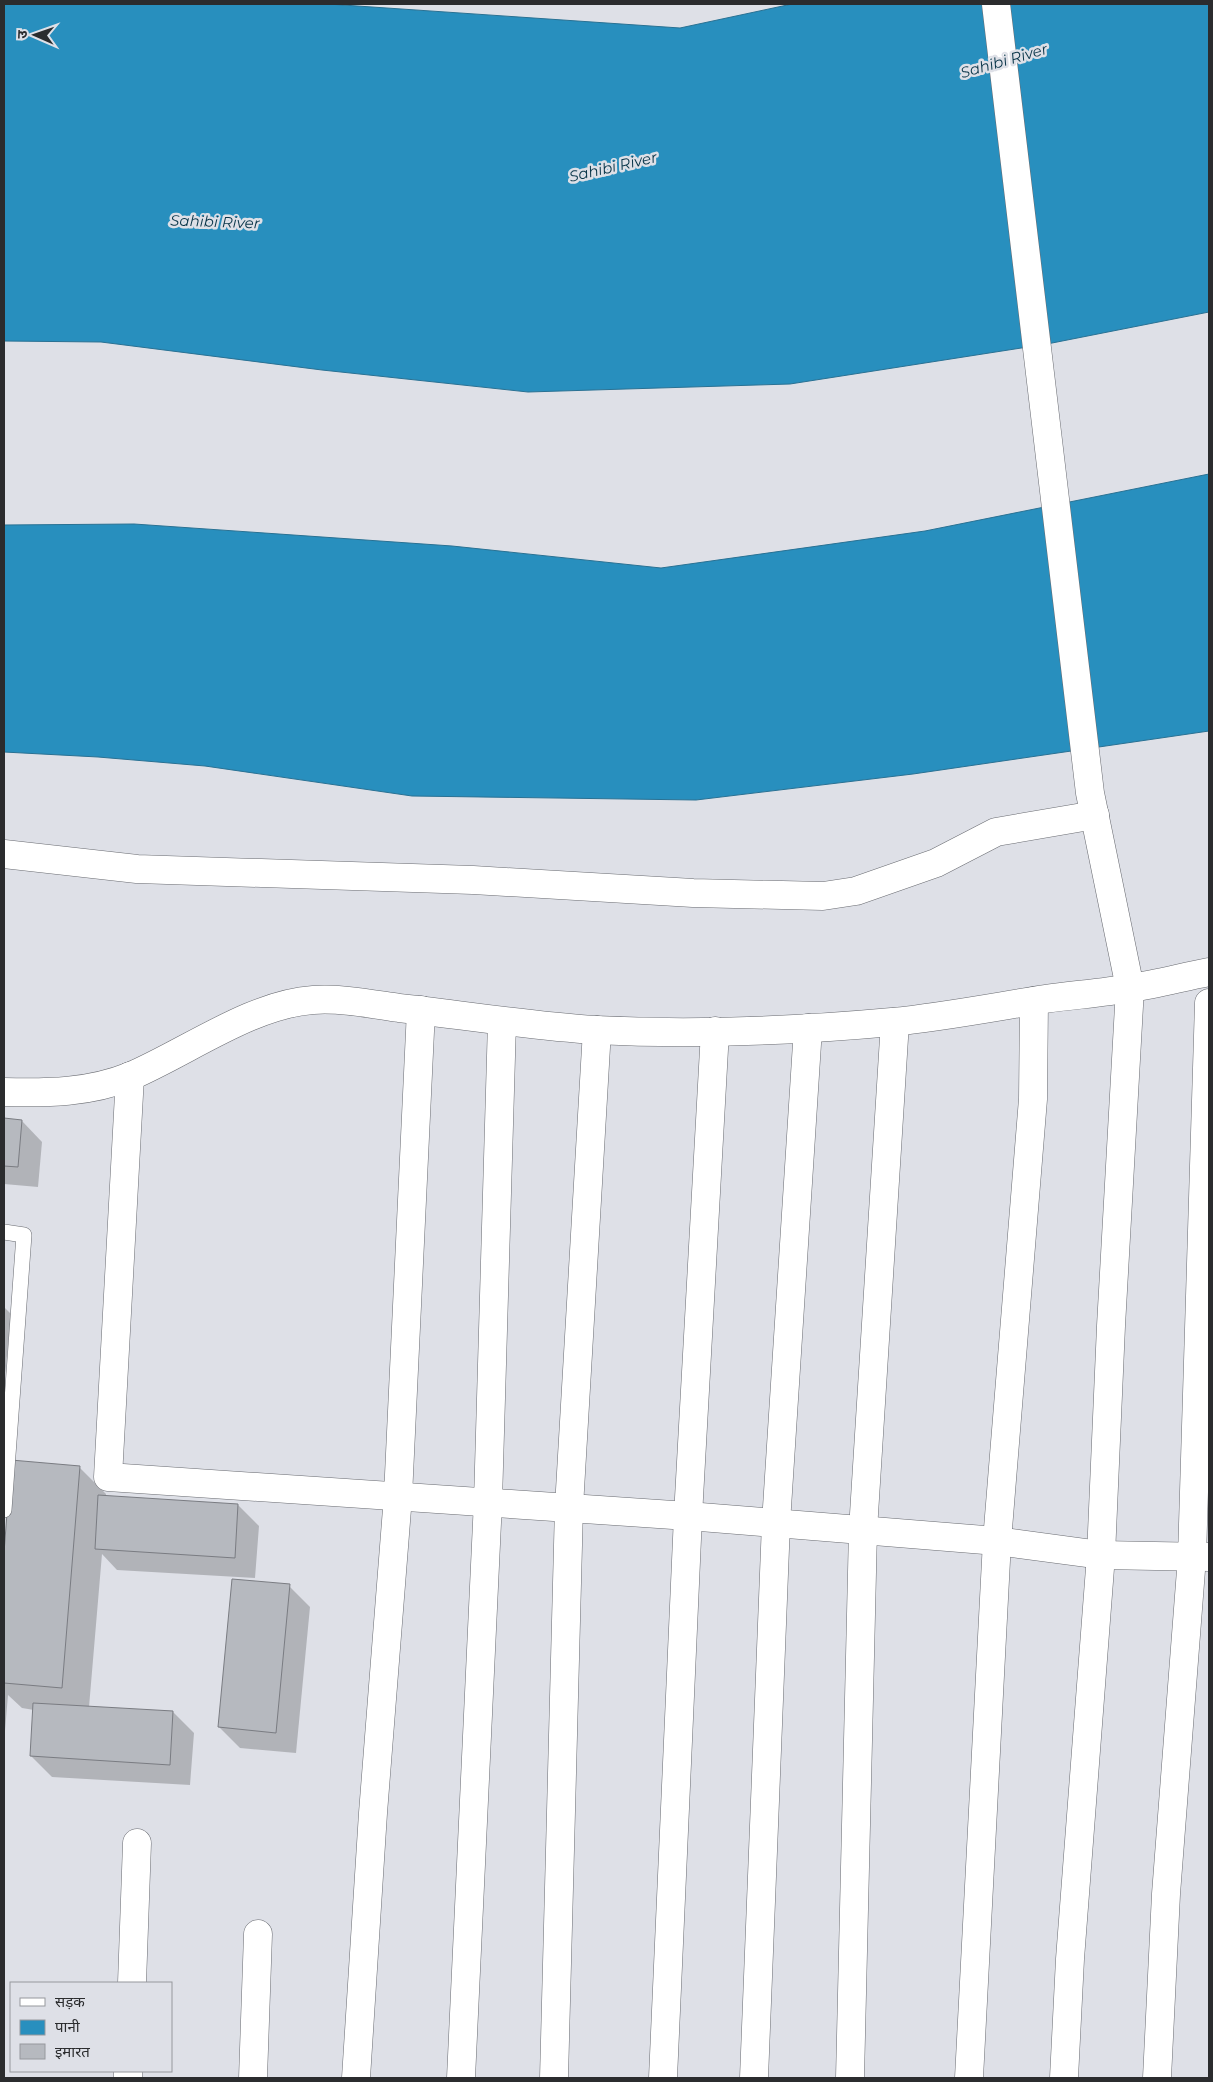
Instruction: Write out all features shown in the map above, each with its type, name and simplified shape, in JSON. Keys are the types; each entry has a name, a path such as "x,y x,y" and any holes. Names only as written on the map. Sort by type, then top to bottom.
{"street":[{"path":"996,4 1092,804 1130,988 1110,1326 1101,1555 1070,1959 1064,2078"},
{"path":"4,854 137,869 473,880 693,893 823,896 856,891 936,863 996,832 1092,804"},
{"path":"4,1092 63,1093 90,1089 130,1076 255,1016 290,1003 335,1000 502,1022 597,1030 714,1031 808,1028 895,1022 1130,988 1209,972"},
{"path":"969,2078 997,1541 1031,1133 1034,1001"},
{"path":"1157,2078 1166,1894 1201,1557 1209,1002"},
{"path":"356,2078 372,1814 398,1496 421,1010"},
{"path":"461,2078 488,1501 502,1022"},
{"path":"850,2078 863,1530 895,1022"},
{"path":"754,2078 776,1523 808,1028"},
{"path":"554,2078 569,1507 597,1030"},
{"path":"663,2078 688,1516 714,1031"},
{"path":"130,1076 108,1477 488,1501 688,1516 997,1541 1101,1555 1201,1557"},
{"path":"132,1982 137,1843"},
{"path":"253,2078 258,1934"}],"lane":[{"path":"4,1232 24,1235 4,1510"}],"water":[{"name":"Sahibi River","path":"4,4 328,4 680,28 792,4 1209,4 1209,312 1047,344 790,384 528,392 322,370 101,342 4,341"},
{"path":"1209,474 1209,731 913,774 696,800 412,796 205,766 98,757 4,752 4,525 134,524 452,546 661,568 925,531"}],"building":[{"path":"4,1118 22,1120 18,1167 4,1166"},
{"path":"11,1460 80,1466 62,1688 4,1683 4,1553"},
{"path":"98,1495 238,1504 235,1558 95,1549"},
{"path":"232,1579 290,1584 276,1733 218,1727"},
{"path":"33,1703 173,1711 170,1765 30,1756"}]}
